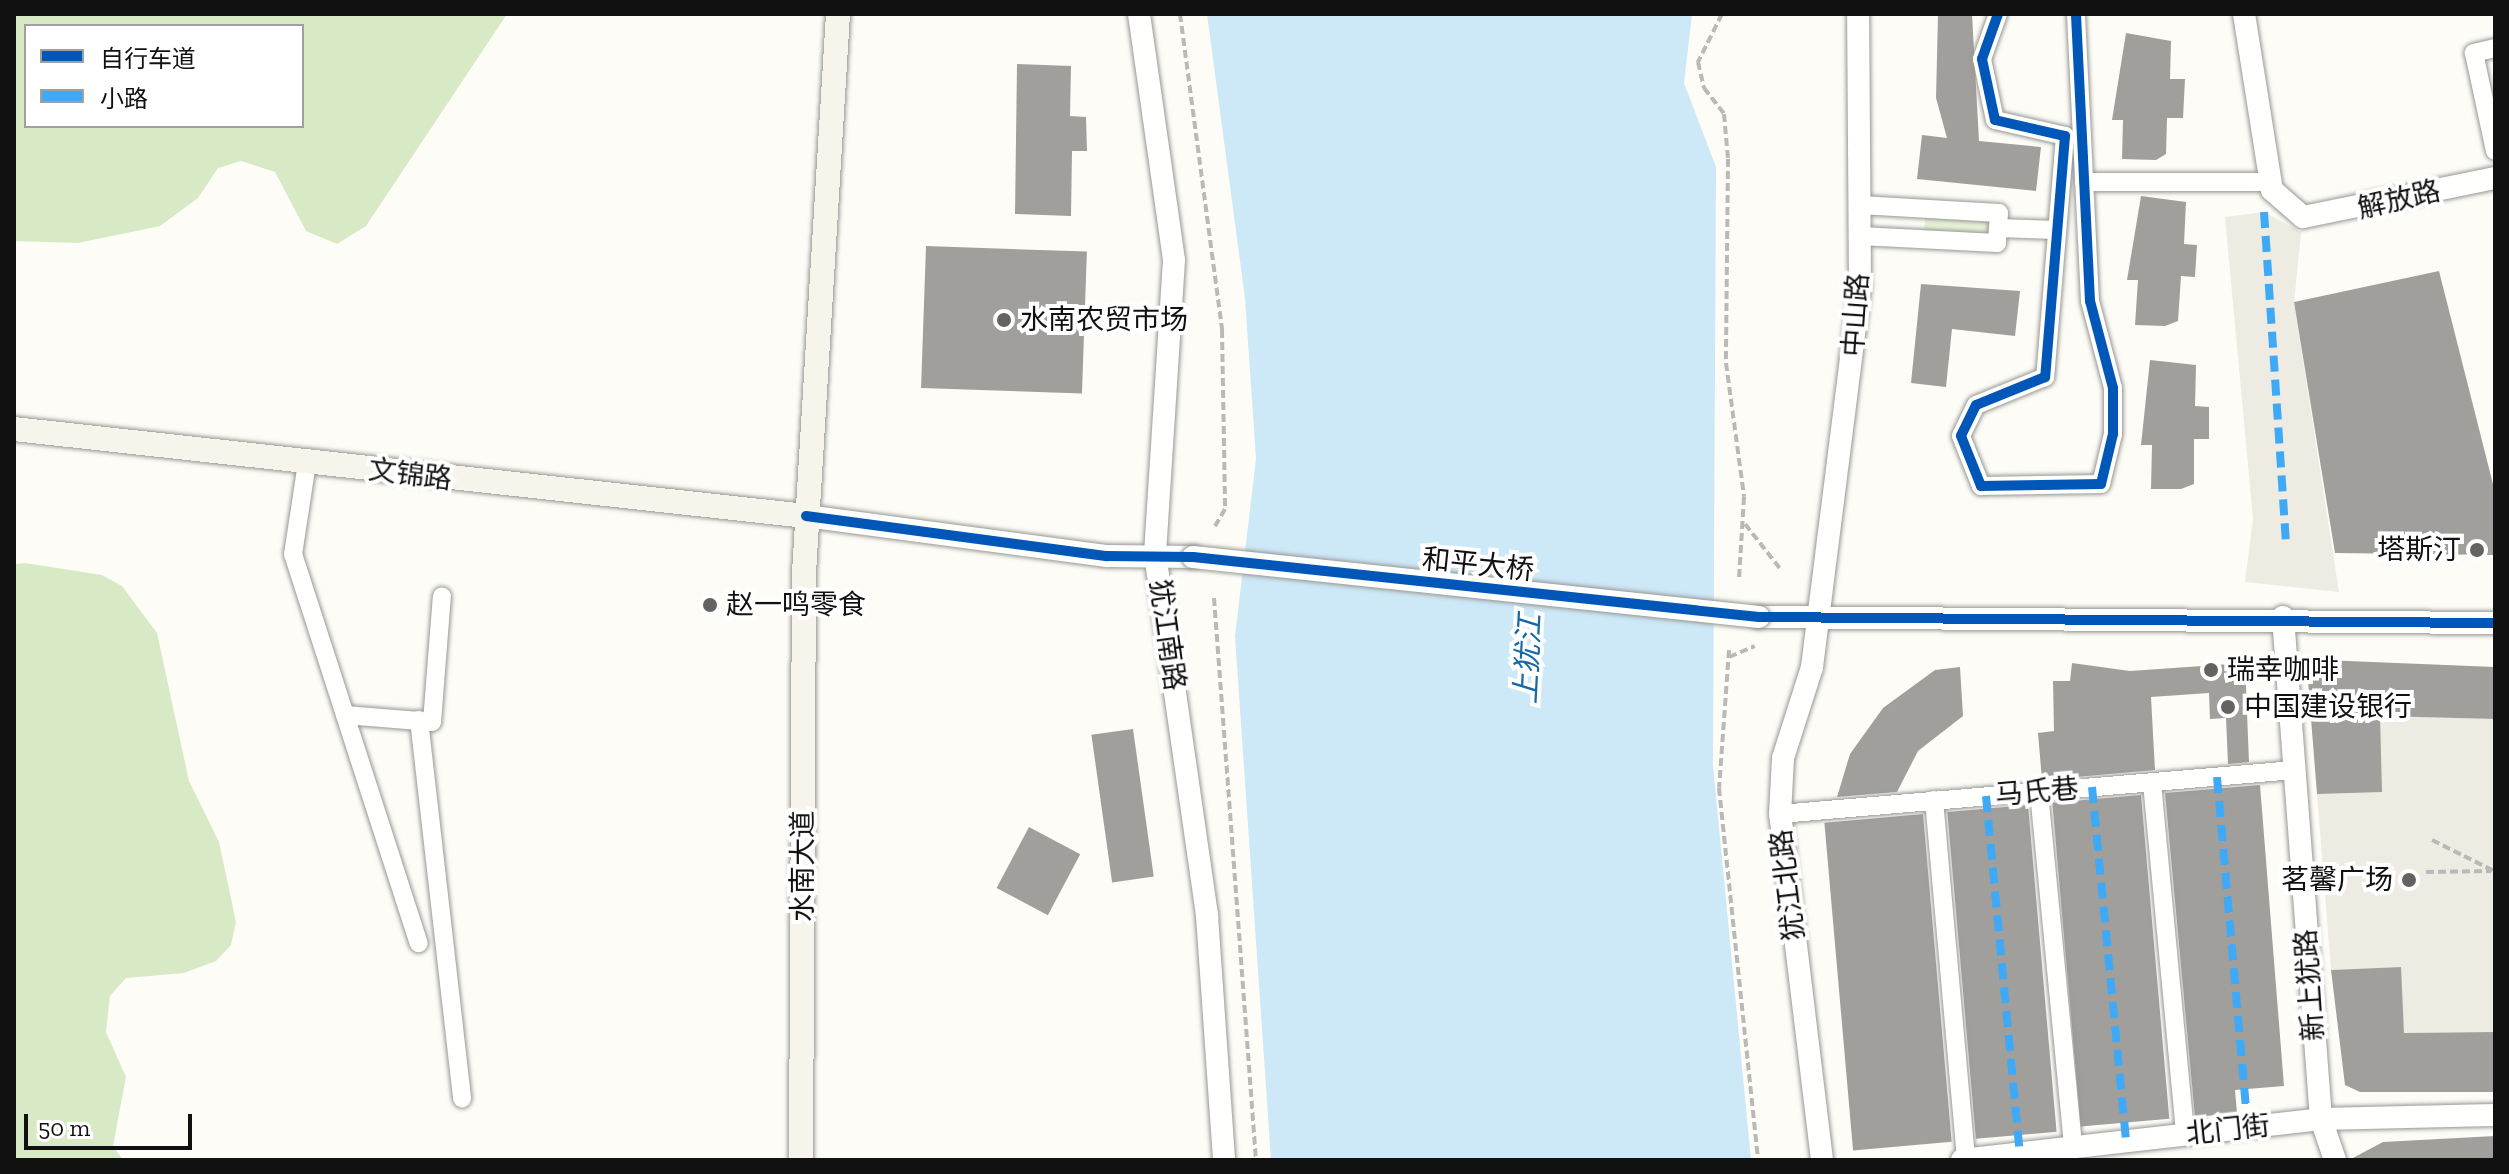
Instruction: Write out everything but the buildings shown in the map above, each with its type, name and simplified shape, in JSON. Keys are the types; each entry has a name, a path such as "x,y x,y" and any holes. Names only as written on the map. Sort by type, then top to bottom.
{"main road":[{"name":"水南大道","path":"801,1160 804,573 838,14"},
{"name":"文锦路","path":"14,429 806,516"}],"street":[{"name":"犹江南路","path":"1139,14 1174,260 1155,554 1207,916 1224,1160"},
{"name":"中山路","path":"1817,613 1842,469 1860,236 1858,14"},
{"path":"1998,14 1982,59 1995,120 2065,136 2045,377 1976,405 1961,436 1981,486 2101,484 2113,388 2090,301 2076,14"},
{"path":"2084,182 2270,182 2244,14"},
{"path":"2495,48 2474,53 2495,151"},
{"name":"解放路","path":"2270,182 2303,217 2495,178"},
{"path":"1860,205 1999,213 1997,243 1860,236"},
{"path":"1998,228 2056,230"},
{"path":"307,463 293,554 419,943"},
{"name":"和平大桥","path":"806,516 1107,556 1155,554 1193,557 1759,617 1817,613 2283,617 2495,623"},
{"path":"345,715 432,722 442,596"},
{"name":"犹江北路","path":"1817,613 1812,667 1783,758 1780,814 1822,1160"},
{"name":"新上犹路","path":"2283,617 2321,1119 2335,1160"},
{"path":"419,720 462,1099"},
{"name":"马氏巷","path":"1780,814 2294,770"},
{"path":"2152,783 2185,1135"},
{"path":"2039,792 2073,1147"},
{"path":"1934,800 1964,1160"},
{"name":"北门街","path":"1964,1160 2321,1119 2495,1115"}],"path":[{"path":"1180,14 1222,330 1225,509 1215,526"},
{"path":"1722,14 1698,62 1704,88 1724,114 1727,144 1726,363 1743,522 1739,578"},
{"path":"1743,522 1782,571"},
{"path":"1214,598 1256,1160"},
{"path":"1729,657 1755,646"},
{"path":"1729,650 1719,788 1758,1160"},
{"path":"2426,872 2494,871 2432,840"}],"green space":[{"path":"14,14 507,14 366,226 337,244 306,231 275,172 241,161 218,168 198,198 160,226 78,243 14,241"},
{"path":"1925,217 1991,220 1990,235 1924,232"},
{"path":"14,564 102,575 122,586 157,633 189,781 219,842 236,922 231,945 216,961 184,973 126,978 110,996 106,1032 126,1077 113,1146 123,1160 14,1160"}],"shaded area":[{"path":"2264,212 2301,232 2294,303 2339,592 2245,582 2253,519 2225,217"},
{"name":"茗馨广场","path":"2380,716 2495,719 2495,1032 2404,1033 2400,967 2331,970 2317,794"}],"water":[{"name":"上犹江","path":"1207,14 1692,14 1684,83 1716,167 1713,765 1751,1160 1271,1160 1235,636 1256,459 1245,298"}],"marked path":[{"path":"2264,212 2286,545"},
{"path":"2217,777 2248,1128"},
{"path":"2092,787 2126,1141"},
{"path":"1986,796 2020,1154"}],"cycle path":[{"path":"1998,14 1982,59 1995,120 2065,136 2045,377 1976,405 1961,436 1981,486 2101,484 2113,434 2113,388 2090,301 2076,14"},
{"path":"806,516 1107,556 1193,557 1759,617 2495,623"}],"place":[{"name":"水南农贸市场","path":"1004,320"},
{"name":"塔斯汀","path":"2477,550"},
{"name":"赵一鸣零食","path":"710,605"},
{"name":"瑞幸咖啡","path":"2211,670"},
{"name":"中国建设银行","path":"2228,707"},
{"name":"茗馨广场","path":"2409,880"}]}
